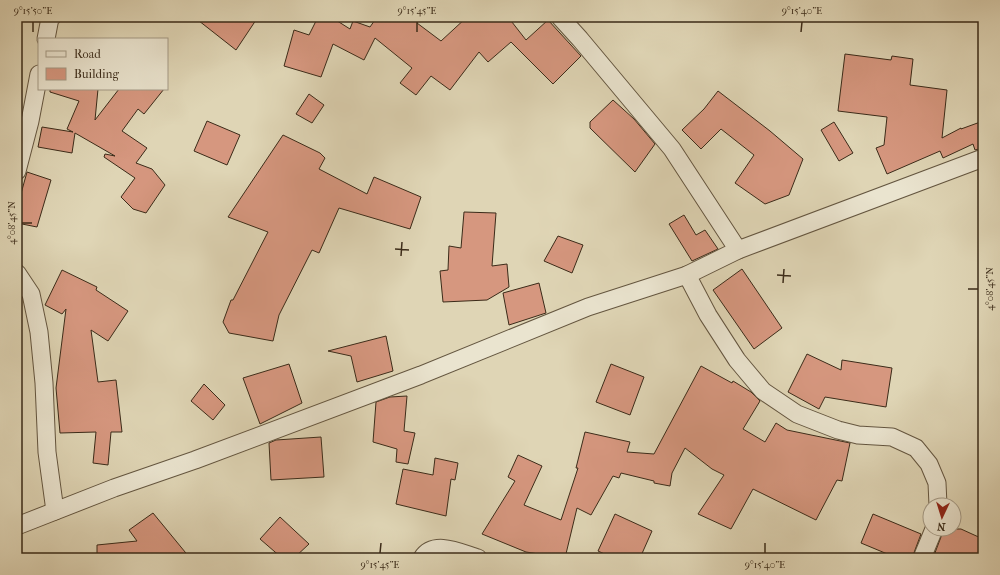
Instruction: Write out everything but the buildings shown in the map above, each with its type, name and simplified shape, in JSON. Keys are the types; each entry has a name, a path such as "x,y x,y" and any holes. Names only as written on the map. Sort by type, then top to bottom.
{"street":[{"path":"46,38 50,17"},
{"path":"560,17 672,149 738,250"},
{"path":"17,171 30,121 38,79"},
{"path":"17,526 114,488 195,460 421,375 588,307 687,275 738,250 983,158"},
{"path":"17,273 30,294 40,332 47,452 55,511"},
{"path":"687,275 708,315 737,360 763,391 797,414 831,427 858,435 892,437 916,448 929,464 937,483 938,497"},
{"path":"922,558 931,537"},
{"path":"422,558 425,553 434,548 444,548 478,558"}]}
